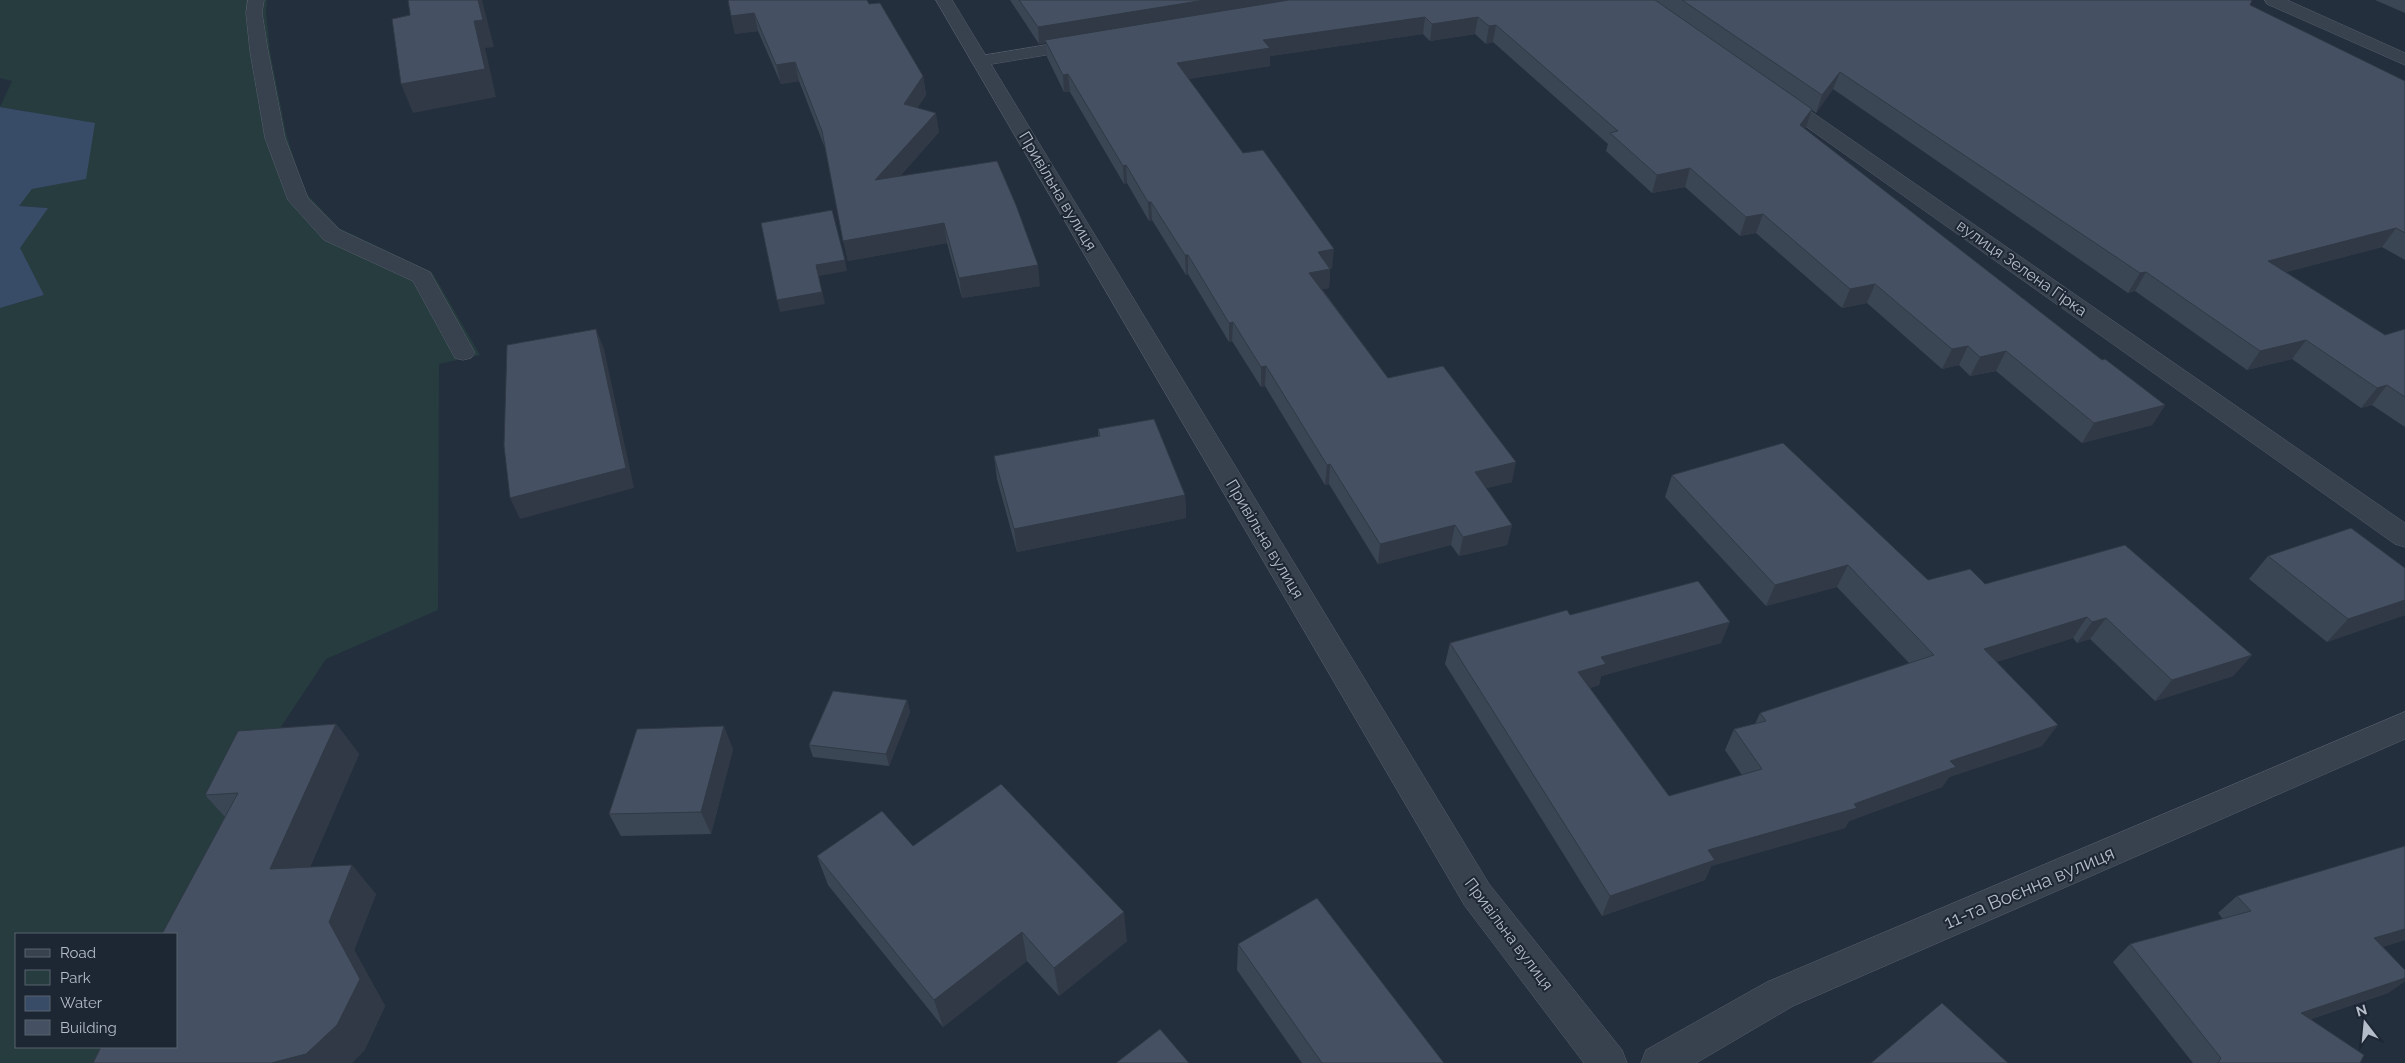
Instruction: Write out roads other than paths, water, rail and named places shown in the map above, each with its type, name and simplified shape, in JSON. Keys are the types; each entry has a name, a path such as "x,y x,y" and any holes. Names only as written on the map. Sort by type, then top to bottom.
{"street":[{"path":"256,0 254,13 259,51 275,138 298,200 332,234 422,277 462,354"},
{"name":"Привільна вулиця","path":"944,0 1476,896 1608,1063"},
{"path":"2272,0 2405,60"},
{"path":"980,61 1096,42"},
{"name":"вулиця Зелена Гірка","path":"1761,86 2405,537"},
{"name":"11-та Воєнна вулиця","path":"1660,1063 1780,994 2405,725"}],"water":[{"path":"0,107 95,123 86,179 32,189 19,206 48,208 20,248 44,295 0,308"}]}
